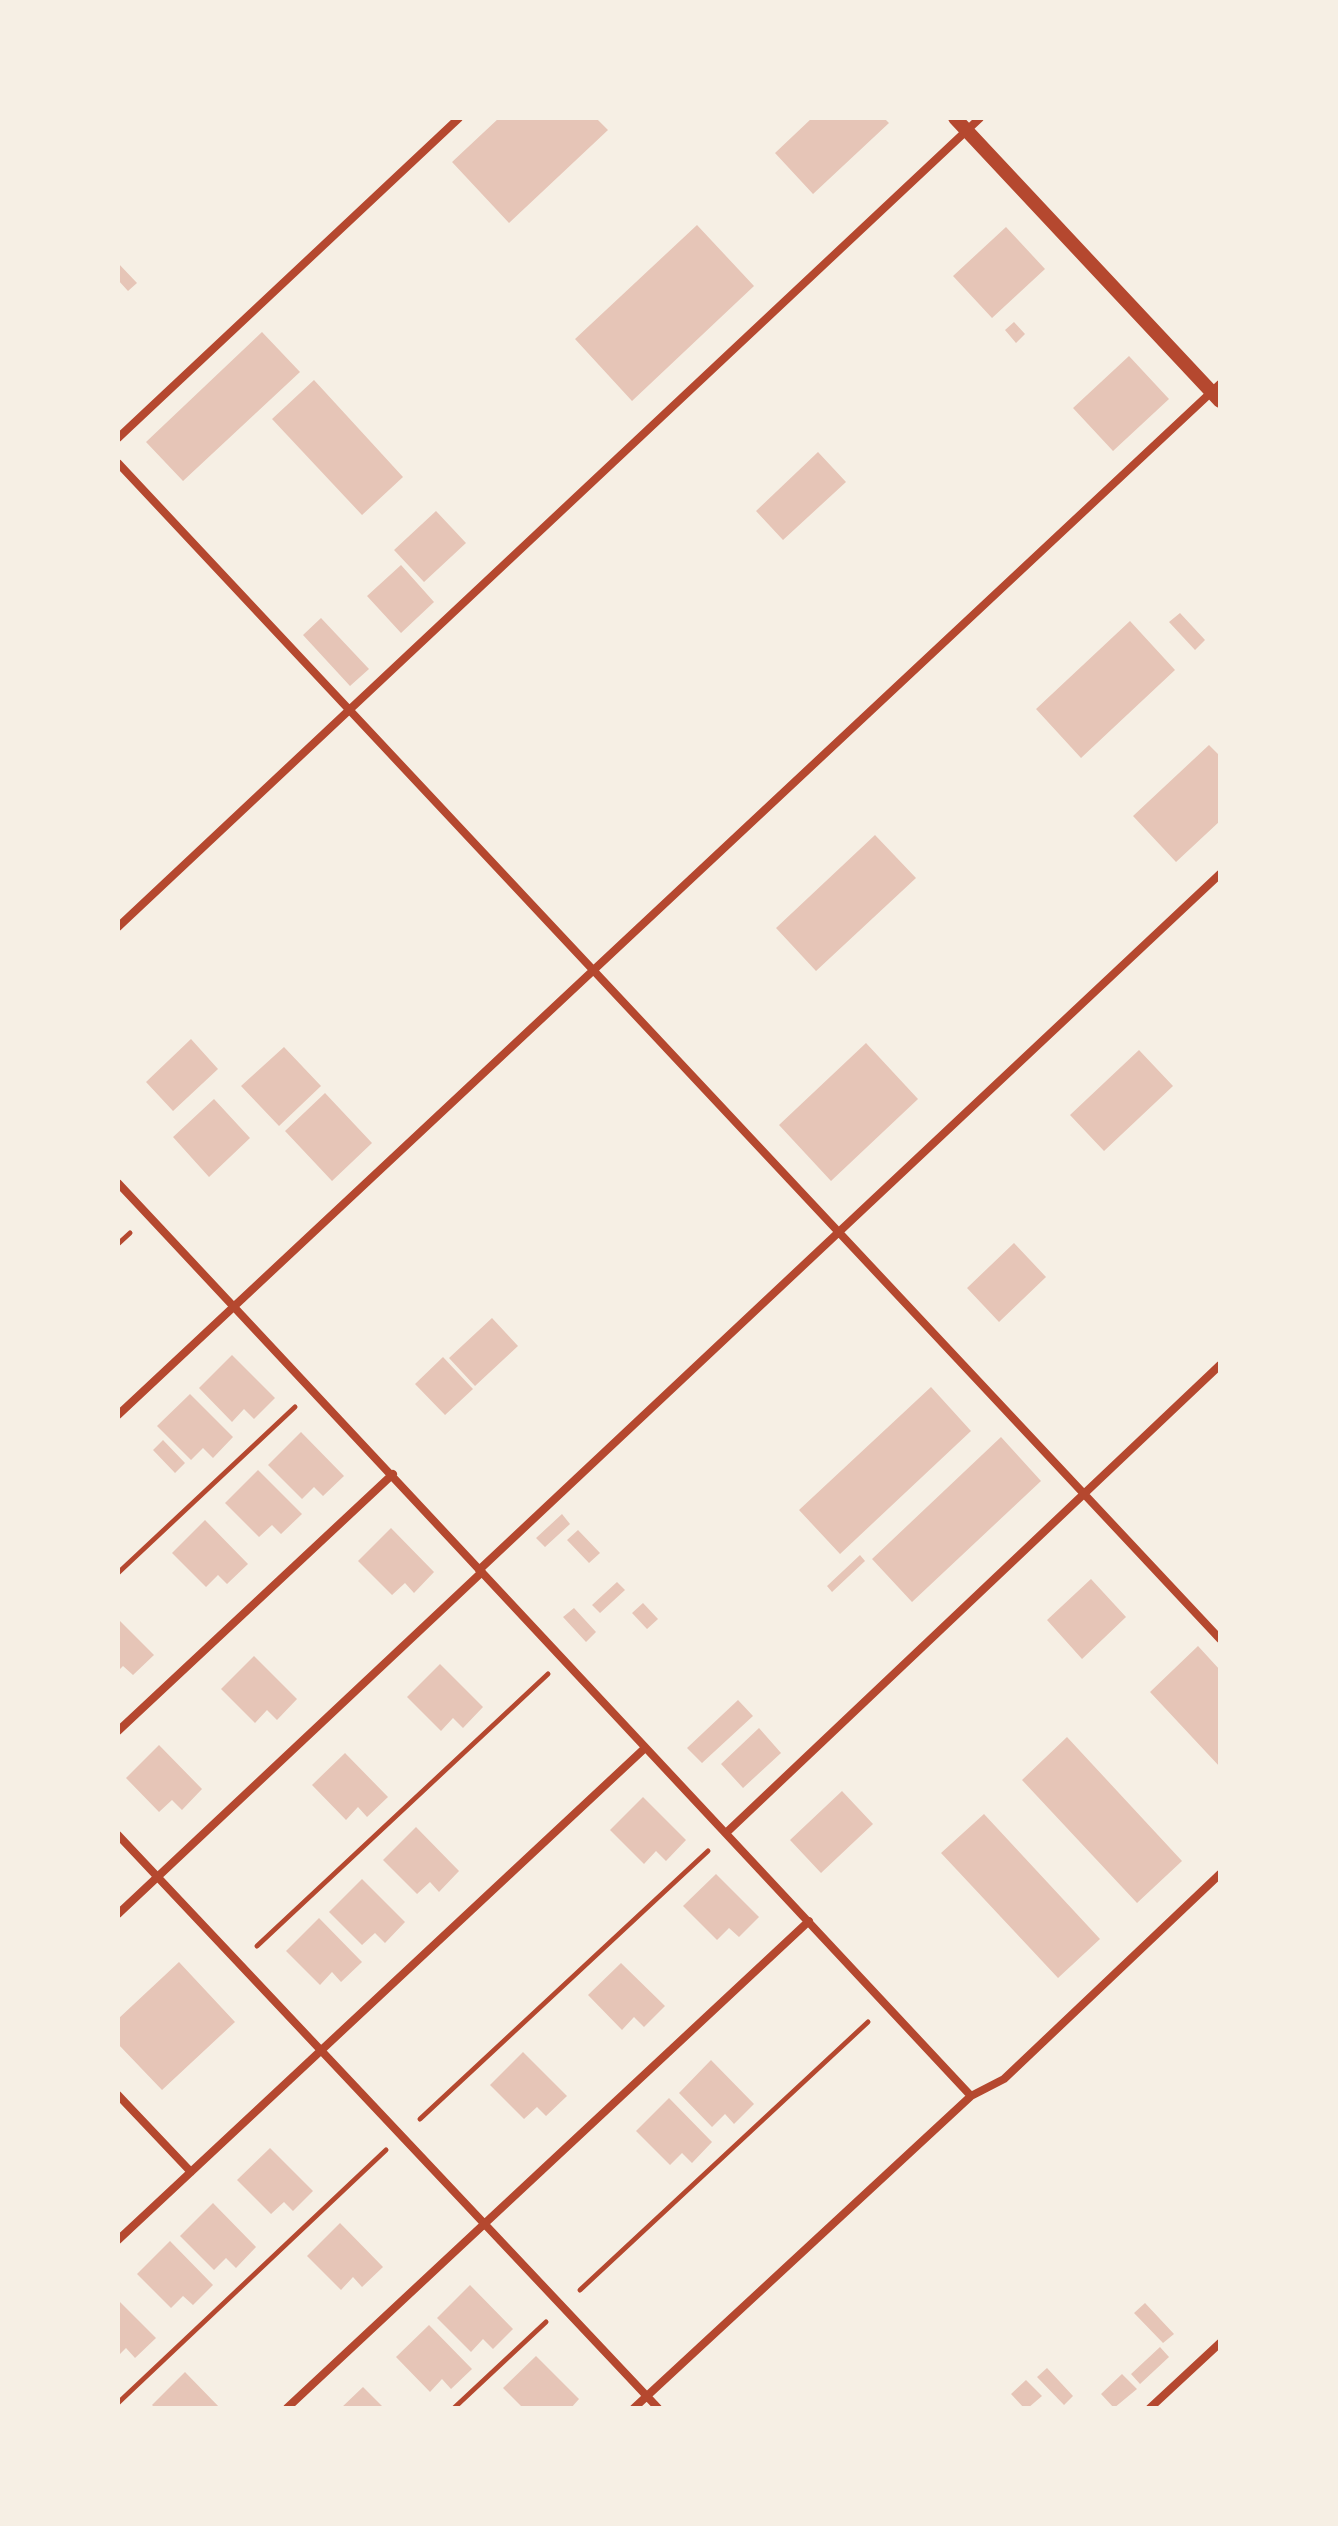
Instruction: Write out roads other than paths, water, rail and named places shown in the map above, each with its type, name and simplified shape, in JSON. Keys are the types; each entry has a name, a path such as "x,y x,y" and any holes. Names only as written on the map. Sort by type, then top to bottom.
{"street":[{"path":"118,438 459,118"},
{"path":"118,1415 1217,392 955,118"},
{"path":"118,927 980,118"},
{"path":"118,463 1220,1639"},
{"path":"118,1914 1220,874"},
{"path":"118,1183 314,1389 971,2096"},
{"path":"726,1833 1220,1365"},
{"path":"118,1731 393,1474"},
{"path":"118,2240 645,1748"},
{"path":"118,1835 658,2408"},
{"path":"634,2408 971,2096 1004,2079 1220,1874"},
{"path":"287,2408 809,1921"},
{"path":"118,2095 191,2172"},
{"path":"1150,2408 1220,2343"}]}
